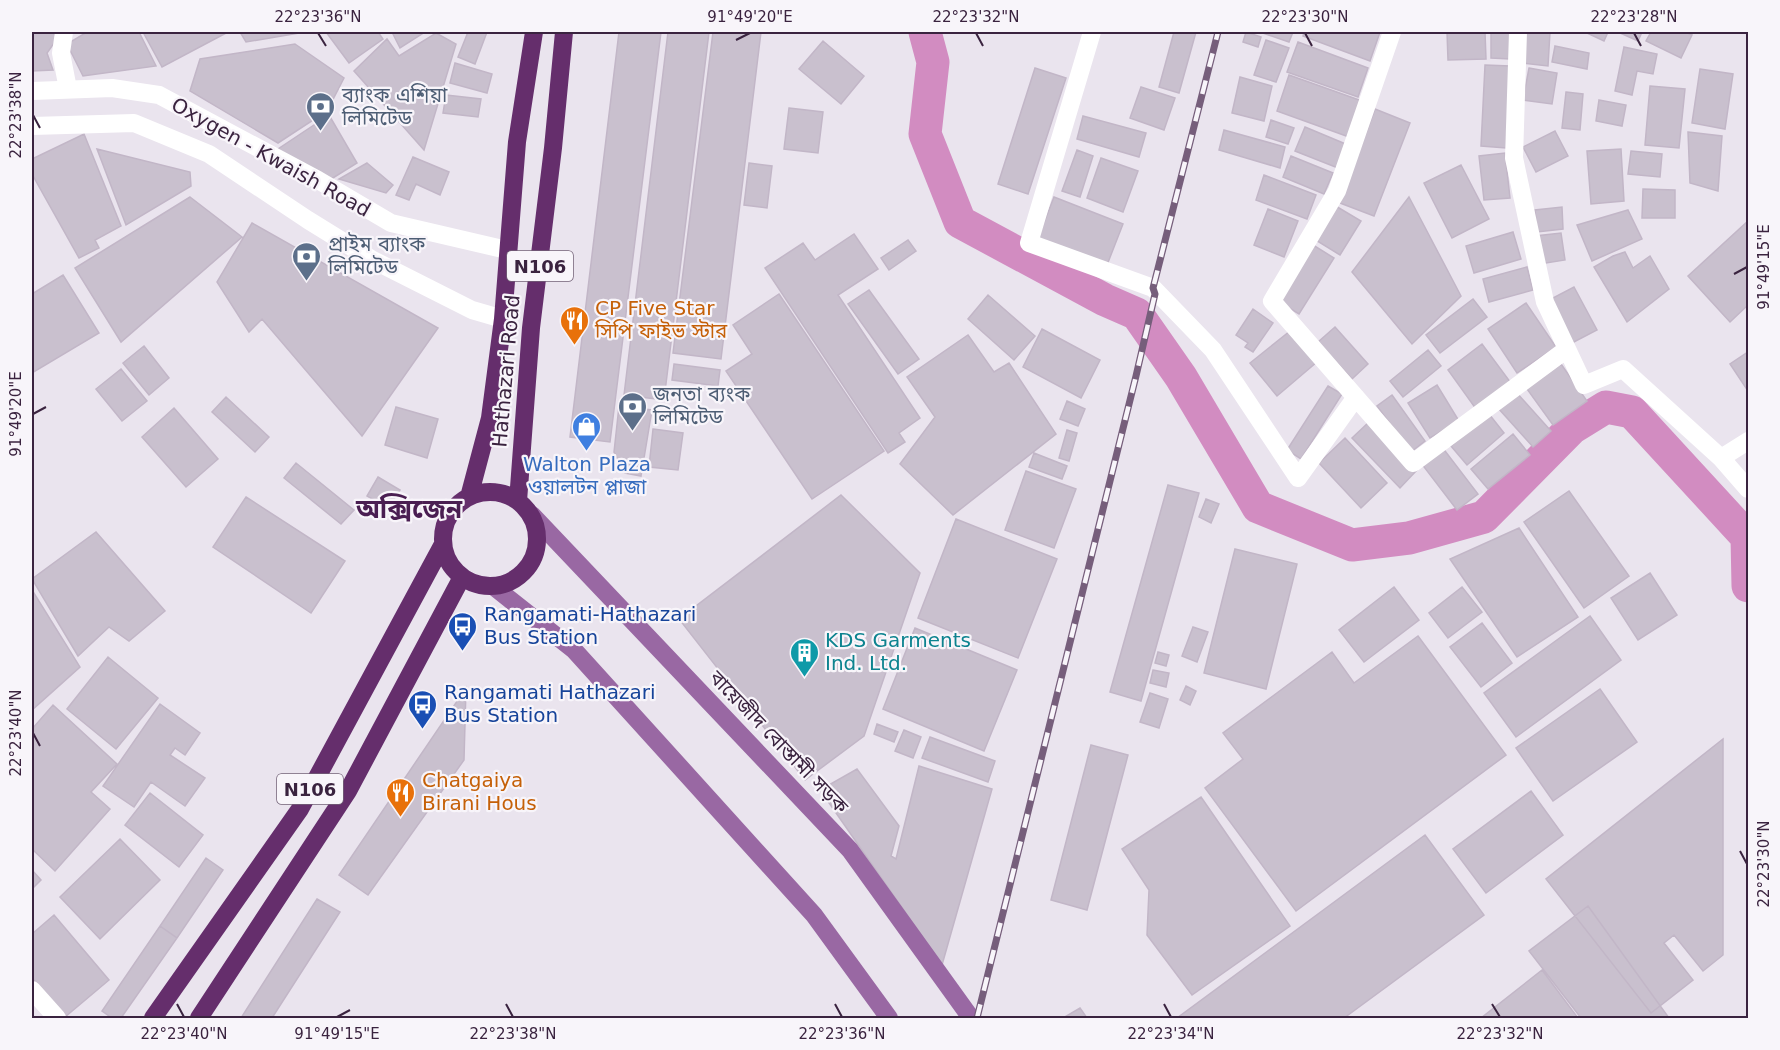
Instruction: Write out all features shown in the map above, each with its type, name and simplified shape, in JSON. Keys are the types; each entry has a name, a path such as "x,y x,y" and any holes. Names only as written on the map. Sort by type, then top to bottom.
{"highway":[{"name":"Hathazari Road","path":"469,496 490,418 502,319 517,141 534,32"},
{"name":"Hathazari Road","path":"518,501 531,328 554,148 564,32"},
{"path":"443,544 451,565 462,577 477,584 493,586 508,583 519,577 532,560 537,536 532,515 518,501 507,495 482,492 469,496"},
{"name":"N106","path":"153,1018 300,809 443,544 444,530 449,516 469,496"},
{"name":"N106","path":"199,1018 348,791 462,577"}],"main road":[{"name":"বায়েজীদ বোস্তামী সড়ক","path":"532,515 850,850 971,1018"},
{"path":"493,586 574,650 814,915 889,1018"}],"street":[{"path":"64,32 61,53 69,89"},
{"path":"1092,32 1029,243 1153,288 1213,350 1298,478 1356,397"},
{"path":"1392,32 1337,191 1272,302 1413,463 1567,349"},
{"path":"1518,32 1514,158 1545,302 1584,386 1623,369 1721,458 1749,489"},
{"name":"Oxygen - Kwaish Road","path":"32,91 112,88 159,95 318,180 391,223 507,249"},
{"name":"Oxygen - Kwaish Road","path":"32,126 134,123 209,154 371,259 472,310 502,319"},
{"path":"1721,458 1749,441"},
{"path":"32,990 57,1018"}],"building":[{"path":"32,32 53,32 57,39 47,53 53,70 32,71"},
{"path":"87,32 139,32 156,66 83,76 67,44"},
{"path":"143,32 228,32 162,67"},
{"path":"240,32 305,32 246,42"},
{"path":"326,32 378,32 383,39 349,63"},
{"path":"392,32 425,32 400,48"},
{"path":"468,32 487,32 475,64 458,57"},
{"path":"619,32 661,32 610,442 570,437"},
{"path":"668,32 709,32 664,400 624,395"},
{"path":"713,32 761,32 721,359 673,353"},
{"path":"1174,32 1196,32 1179,93 1159,87"},
{"path":"1246,32 1261,37 1258,47 1243,42"},
{"path":"1260,32 1293,32 1289,42"},
{"path":"1304,32 1380,32 1370,61 1303,36"},
{"path":"1447,32 1485,32 1486,59 1448,60"},
{"path":"1491,32 1510,32 1510,59 1491,58"},
{"path":"1523,32 1550,32 1548,66 1521,63"},
{"path":"1585,32 1608,32 1604,41"},
{"path":"1618,32 1642,32 1638,41"},
{"path":"1651,32 1685,32 1692,35 1681,58 1646,41"},
{"path":"436,33 456,44 424,150 354,71 387,39 399,56"},
{"path":"1266,40 1289,48 1276,82 1254,75"},
{"path":"823,41 864,76 841,104 799,69"},
{"path":"1298,42 1368,68 1358,97 1287,72"},
{"path":"295,44 344,78 327,111 278,143 190,91 200,59"},
{"path":"1555,46 1589,53 1587,69 1552,62"},
{"path":"1624,47 1657,54 1653,74 1637,71 1632,95 1615,91"},
{"path":"455,63 492,74 487,93 450,83"},
{"path":"1485,65 1510,66 1506,148 1481,146"},
{"path":"1035,68 1066,78 1028,194 998,184"},
{"path":"1529,68 1557,73 1552,104 1523,100"},
{"path":"1700,69 1733,74 1725,129 1692,123"},
{"path":"1289,75 1362,101 1349,137 1277,111"},
{"path":"1240,77 1272,86 1264,121 1232,113"},
{"path":"1650,86 1685,89 1679,148 1645,145"},
{"path":"1141,87 1175,98 1164,130 1130,118"},
{"path":"1566,92 1583,94 1580,130 1562,128"},
{"path":"446,95 481,99 478,117 443,113"},
{"path":"1599,100 1626,105 1622,126 1596,121"},
{"path":"789,108 823,112 818,153 784,149"},
{"path":"1375,109 1410,123 1374,216 1340,203"},
{"name":"ব্যাংক এশিয়া লিমিটেড","path":"329,115 357,163 328,181 278,149"},
{"path":"1083,116 1146,133 1139,157 1077,139"},
{"path":"1271,120 1294,128 1288,144 1266,137"},
{"path":"1305,127 1348,145 1338,168 1295,151"},
{"path":"1224,130 1285,147 1280,168 1219,150"},
{"path":"1555,131 1568,156 1536,172 1523,147"},
{"path":"1688,132 1722,136 1718,191 1690,183"},
{"path":"84,134 121,226 95,240 99,248 79,258 32,174 32,159"},
{"path":"97,149 190,172 191,186 126,225"},
{"path":"1621,149 1624,201 1591,204 1587,151"},
{"path":"1077,150 1093,156 1080,197 1062,191"},
{"path":"1631,151 1662,154 1660,177 1628,174"},
{"path":"1505,153 1510,198 1484,200 1479,156"},
{"path":"1291,156 1333,173 1324,194 1283,177"},
{"path":"413,157 449,172 440,195 416,184 409,200 396,195"},
{"path":"1101,158 1138,171 1123,212 1087,198"},
{"path":"367,163 393,185 386,193 339,179"},
{"path":"749,163 772,166 767,208 744,205"},
{"path":"1461,165 1489,219 1452,238 1424,183"},
{"path":"1264,175 1316,195 1307,219 1256,200"},
{"path":"1643,189 1675,190 1675,218 1642,218"},
{"path":"190,197 242,237 121,342 75,268"},
{"path":"1054,197 1123,224 1107,265 1038,238"},
{"path":"1409,197 1461,296 1412,344 1352,272"},
{"path":"1334,205 1361,221 1340,255 1314,239"},
{"path":"1562,207 1563,229 1537,232 1535,210"},
{"path":"1268,209 1298,221 1284,257 1254,245"},
{"path":"1628,210 1642,239 1592,261 1577,225"},
{"path":"1748,221 1748,305 1730,322 1688,276"},
{"path":"252,223 438,328 362,436 262,319 249,332 217,282"},
{"path":"1513,232 1521,259 1474,273 1466,246"},
{"path":"1561,233 1565,260 1540,264 1535,236"},
{"path":"854,234 878,269 838,295 920,418 899,433 905,442 888,453 765,268 803,243 815,260"},
{"path":"908,240 916,251 889,270 881,258"},
{"path":"1313,245 1334,258 1299,314 1278,301"},
{"path":"1625,252 1633,268 1650,256 1669,289 1627,322 1594,267"},
{"path":"1527,267 1533,290 1489,302 1483,279"},
{"path":"63,275 99,333 32,373 32,294"},
{"path":"1574,287 1597,330 1572,343 1549,300"},
{"path":"869,290 919,359 898,374 848,304"},
{"path":"779,294 884,451 812,499 726,371 752,354 733,325"},
{"path":"988,295 1035,336 1014,360 968,319"},
{"path":"1473,299 1487,317 1440,353 1426,335"},
{"path":"1526,303 1556,347 1517,373 1488,329"},
{"path":"1253,309 1273,323 1253,352 1245,347 1248,343 1236,335"},
{"path":"1335,327 1368,364 1352,379 1318,342"},
{"path":"1042,329 1100,360 1081,398 1023,367"},
{"path":"1290,331 1317,362 1277,396 1250,363"},
{"path":"968,335 994,372 1009,363 1056,434 953,515 900,464 935,417 907,377"},
{"path":"1482,344 1511,383 1476,409 1448,370"},
{"path":"144,346 169,378 149,395 123,363"},
{"path":"1428,350 1441,366 1403,397 1390,381"},
{"path":"1748,352 1748,391 1730,364"},
{"path":"674,364 720,370 718,386 672,380"},
{"path":"1561,364 1587,401 1553,425 1527,389"},
{"path":"121,369 147,401 122,421 96,389"},
{"path":"1437,385 1459,421 1430,438 1408,403"},
{"path":"1328,386 1342,394 1301,459 1287,450"},
{"path":"1516,392 1551,431 1533,447 1498,408"},
{"path":"1392,395 1425,441 1411,452 1377,406"},
{"path":"226,397 269,437 255,452 212,412"},
{"path":"1067,401 1085,409 1078,426 1060,419"},
{"name":"জনতা ব্যংক লিমিটেড","path":"619,406 652,410 641,476 625,473 614,452"},
{"path":"396,407 438,419 427,458 385,445"},
{"path":"174,408 218,459 186,487 142,437"},
{"path":"1489,414 1504,433 1467,465 1451,446"},
{"path":"1370,421 1417,470 1400,488 1352,438"},
{"path":"653,429 683,433 678,470 649,467"},
{"path":"1067,430 1077,433 1069,461 1059,458"},
{"path":"1513,434 1530,455 1488,489 1471,469"},
{"path":"1345,438 1387,483 1361,508 1319,463"},
{"path":"1442,447 1478,494 1457,510 1421,463"},
{"path":"1034,453 1067,466 1062,479 1029,467"},
{"path":"296,463 354,510 341,524 284,478"},
{"path":"1026,471 1076,489 1054,548 1005,530"},
{"path":"378,477 400,490 388,508 367,496"},
{"path":"1168,485 1199,493 1141,701 1110,692"},
{"path":"1569,491 1629,576 1584,608 1524,522"},
{"name":"KDS Garments Ind. Ltd.","path":"841,495 920,573 864,736 805,780 679,619"},
{"path":"246,497 345,561 311,613 213,547"},
{"path":"1206,499 1219,504 1211,523 1199,517"},
{"path":"956,519 1057,559 1018,658 918,618"},
{"path":"1519,528 1578,617 1517,657 1450,559"},
{"path":"96,532 165,611 129,641 109,627 78,656 32,579"},
{"path":"1235,549 1297,564 1266,689 1204,673"},
{"path":"1650,573 1677,615 1638,640 1611,598"},
{"path":"1394,587 1419,620 1364,662 1339,630"},
{"path":"1462,587 1482,612 1448,638 1429,613"},
{"path":"32,590 80,667 32,710"},
{"path":"1590,616 1621,660 1516,737 1484,693"},
{"path":"1482,623 1512,663 1481,687 1450,647"},
{"path":"1193,627 1208,632 1197,662 1182,656"},
{"path":"915,628 1017,670 984,751 883,709"},
{"path":"1418,636 1506,755 1296,911 1205,788 1243,759 1223,733 1332,652 1354,683"},
{"path":"1158,652 1169,655 1166,666 1155,663"},
{"path":"108,657 158,698 116,749 67,709"},
{"path":"1153,670 1169,673 1166,687 1150,683"},
{"path":"1186,686 1196,691 1190,705 1180,700"},
{"name":"Chatgaiya Birani Hous","path":"466,688 464,760 368,895 339,875"},
{"path":"1600,689 1637,742 1553,801 1516,748"},
{"path":"1150,693 1168,699 1159,728 1140,722"},
{"path":"160,704 200,733 185,755 175,748 170,755 205,778 185,806 151,782 134,807 103,786"},
{"path":"53,705 117,764 91,792 110,809 55,871 32,849 32,729"},
{"path":"877,724 898,732 894,742 874,734"},
{"path":"904,730 921,737 913,758 895,751"},
{"path":"930,737 995,761 988,782 922,758"},
{"path":"1723,739 1723,955 1703,971 1674,935 1664,943 1693,980 1651,1013 1546,879"},
{"path":"1091,745 1128,755 1087,910 1051,900"},
{"path":"919,766 992,789 942,965 820,790 857,769 899,826 891,856 896,859"},
{"path":"1531,791 1563,835 1486,893 1453,849"},
{"path":"150,793 203,835 179,867 125,825"},
{"path":"1201,797 1290,926 1192,995 1147,935 1149,890 1122,849"},
{"path":"1425,835 1484,915 1344,1018 1177,1018"},
{"path":"120,839 160,880 100,939 60,897"},
{"path":"206,858 223,870 177,938 160,926"},
{"path":"32,870 41,880 32,889"},
{"path":"317,899 340,912 272,1018 241,1018"},
{"path":"1588,906 1669,1018 1581,1018 1529,951"},
{"path":"54,915 109,980 65,1017 32,978 32,934"},
{"path":"160,926 177,938 121,1018 112,1018 102,1011"},
{"path":"1542,970 1578,1018 1481,1018"},
{"path":"1080,1008 1087,1018 1063,1018"}],"waterway":[{"path":"925,32 933,62 925,134 960,222 1105,300 1137,314 1181,377 1258,507 1352,545 1409,538 1484,517 1572,428 1606,407 1632,412 1747,537 1748,586"}],"railway":[{"path":"977,1018 1136,376 1155,294 1153,288 1218,32"}],"place":[{"name":"ব্যাংক এশিয়া লিমিটেড","path":"321,132"},
{"name":"প্রাইম ব্যাংক লিমিটেড","path":"307,282"},
{"name":"CP Five Star সিপি ফাইভ স্টার","path":"574,346"},
{"name":"জনতা ব্যংক লিমিটেড","path":"632,432"},
{"name":"Walton Plaza ওয়ালটন প্লাজা","path":"587,452"},
{"name":"Rangamati-Hathazari Bus Station","path":"463,652"},
{"name":"KDS Garments Ind. Ltd.","path":"804,678"},
{"name":"Rangamati Hathazari Bus Station","path":"423,730"},
{"name":"Chatgaiya Birani Hous","path":"401,818"}],"district":[{"name":"অক্সিজেন","path":"409,509"}]}
